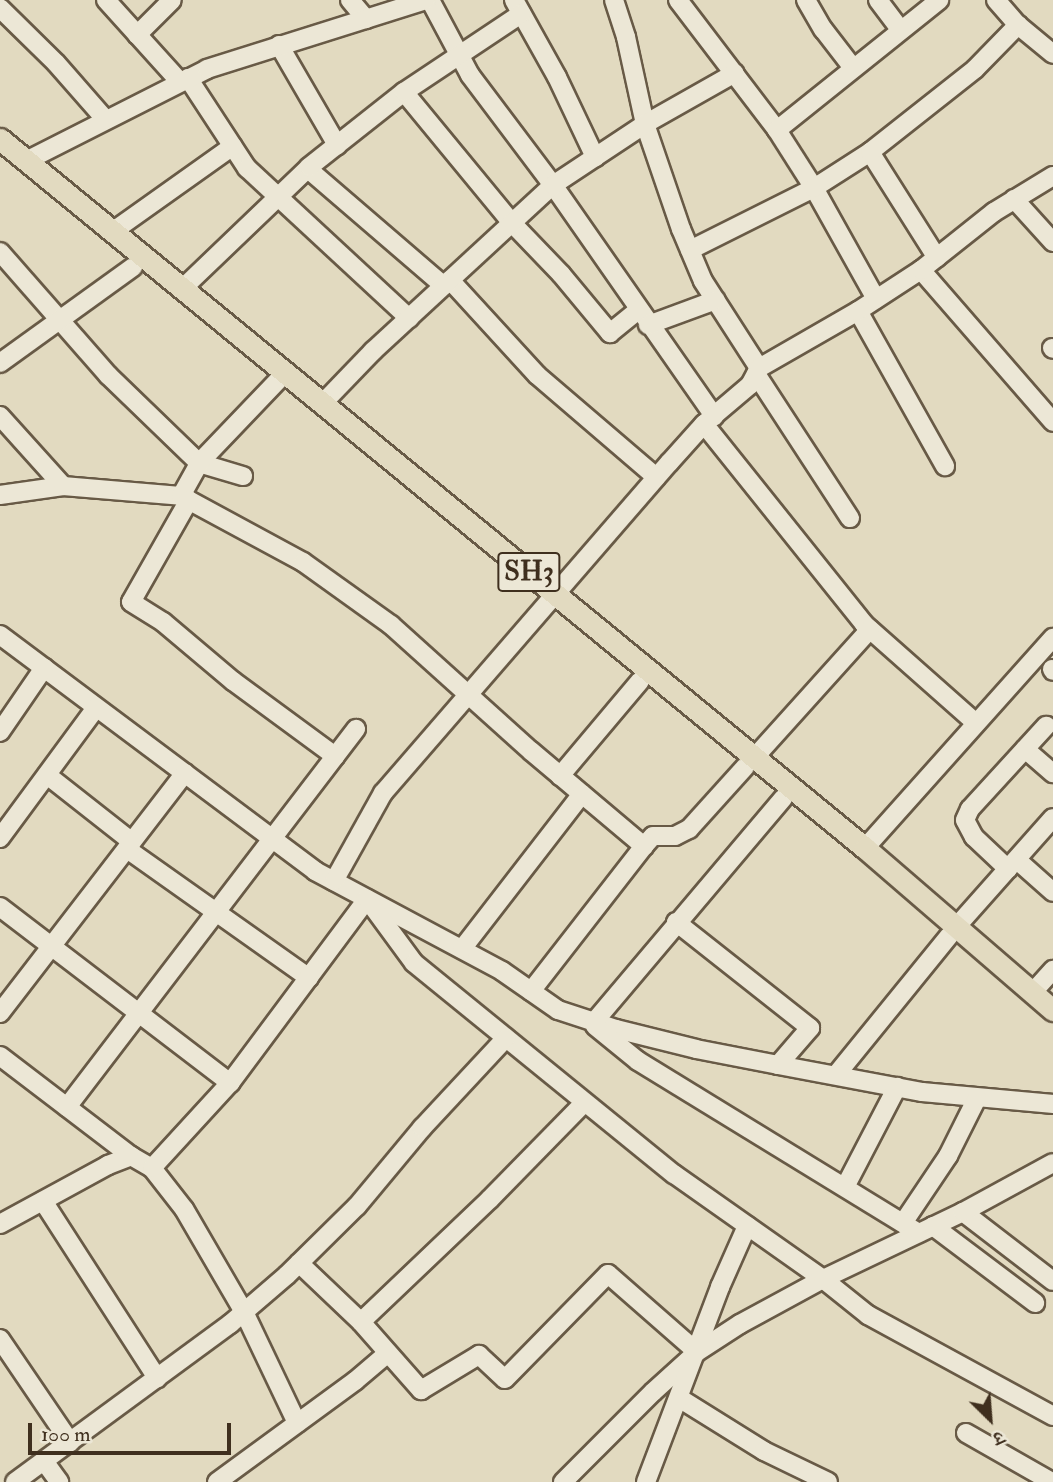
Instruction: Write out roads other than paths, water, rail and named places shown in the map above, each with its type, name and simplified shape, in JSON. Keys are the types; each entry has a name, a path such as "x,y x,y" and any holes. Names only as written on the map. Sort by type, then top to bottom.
{"main road":[{"name":"SH3","path":"0,139 182,289 280,378 322,404 550,598 640,681 865,848 1053,1025"},
{"name":"SH3","path":"0,155 133,267 280,378 750,762 783,798 1053,1010"}],"street":[{"path":"106,0 137,35 184,80 247,168 409,318"},
{"path":"137,35 172,0"},
{"path":"350,0 366,19"},
{"path":"26,161 184,80 279,45 428,0 477,85 553,185 709,420 870,629 976,723"},
{"path":"614,0 626,37 645,124 703,281 850,518"},
{"path":"678,0 777,130 814,188 876,299"},
{"path":"806,0 823,29 853,68"},
{"path":"878,0 900,30"},
{"path":"777,130 939,0"},
{"path":"996,0 1018,25 1053,54"},
{"path":"182,289 308,169 404,92 459,55 517,7 557,77 595,157"},
{"path":"0,8 56,63 105,119"},
{"path":"690,250 814,188 870,152 975,69 1018,25"},
{"path":"279,45 337,145"},
{"path":"322,404 409,318 553,185 645,124 735,73"},
{"path":"404,92 512,223 561,274 610,333 638,310"},
{"path":"112,232 233,146"},
{"path":"870,152 937,258"},
{"path":"308,169 447,283 537,375 656,477"},
{"path":"334,881 383,793 656,477 709,420 750,385 757,371 858,312 937,258 1014,199 1053,176"},
{"path":"1014,199 1053,242"},
{"path":"0,251 108,375 199,463 243,476"},
{"path":"0,363 133,267"},
{"path":"920,270 1053,422"},
{"path":"648,325 716,300"},
{"path":"858,312 946,466"},
{"path":"280,378 199,463 185,498 131,602 163,622 233,681 335,756"},
{"path":"0,416 63,486"},
{"path":"0,495 63,486 185,498 303,562 391,625 466,694 644,846"},
{"path":"531,991 653,836 675,836 689,830 870,629"},
{"path":"0,635 272,838 334,881 462,948 558,1010 696,1049 778,1065 897,1087 977,1098 1053,1104"},
{"path":"865,848 1053,638"},
{"path":"0,732 44,668"},
{"path":"560,776 640,681"},
{"path":"0,838 96,708"},
{"path":"1046,726 970,809 965,820 974,838 1053,892"},
{"path":"67,1107 356,729"},
{"path":"1025,749 1053,772"},
{"path":"0,1013 185,773"},
{"path":"47,775 215,913 309,978"},
{"path":"462,948 582,794"},
{"path":"590,1021 783,798"},
{"path":"836,1075 953,931 1053,818"},
{"path":"152,1168 230,1083 368,899"},
{"path":"368,899 414,963 674,1174 823,1279 868,1315 1053,1416"},
{"path":"0,907 230,1083"},
{"path":"676,922 810,1028 778,1065"},
{"path":"1033,992 1053,970"},
{"path":"590,1021 638,1061 903,1223 926,1229 1035,1303"},
{"path":"15,1482 244,1312 299,1263 357,1206 422,1128 506,1038"},
{"path":"0,1056 131,1156 152,1168 184,1209 244,1312 297,1423"},
{"path":"845,1187 897,1087"},
{"path":"903,1223 948,1156 977,1098"},
{"path":"361,1322 490,1199 584,1103"},
{"path":"4,1217 43,1201 108,1165 131,1156"},
{"path":"563,1482 645,1399 697,1352 740,1324 823,1279 963,1212 1053,1163"},
{"path":"43,1201 157,1378"},
{"path":"963,1212 1052,1279"},
{"path":"647,1482 720,1287 747,1226"},
{"path":"299,1263 361,1322 421,1390 479,1355 505,1379 608,1274 697,1352"},
{"path":"0,1339 70,1442"},
{"path":"217,1482 388,1353"},
{"path":"679,1398 764,1451 828,1482"},
{"path":"966,1433 1052,1482"},
{"path":"44,1461 59,1482"}]}
